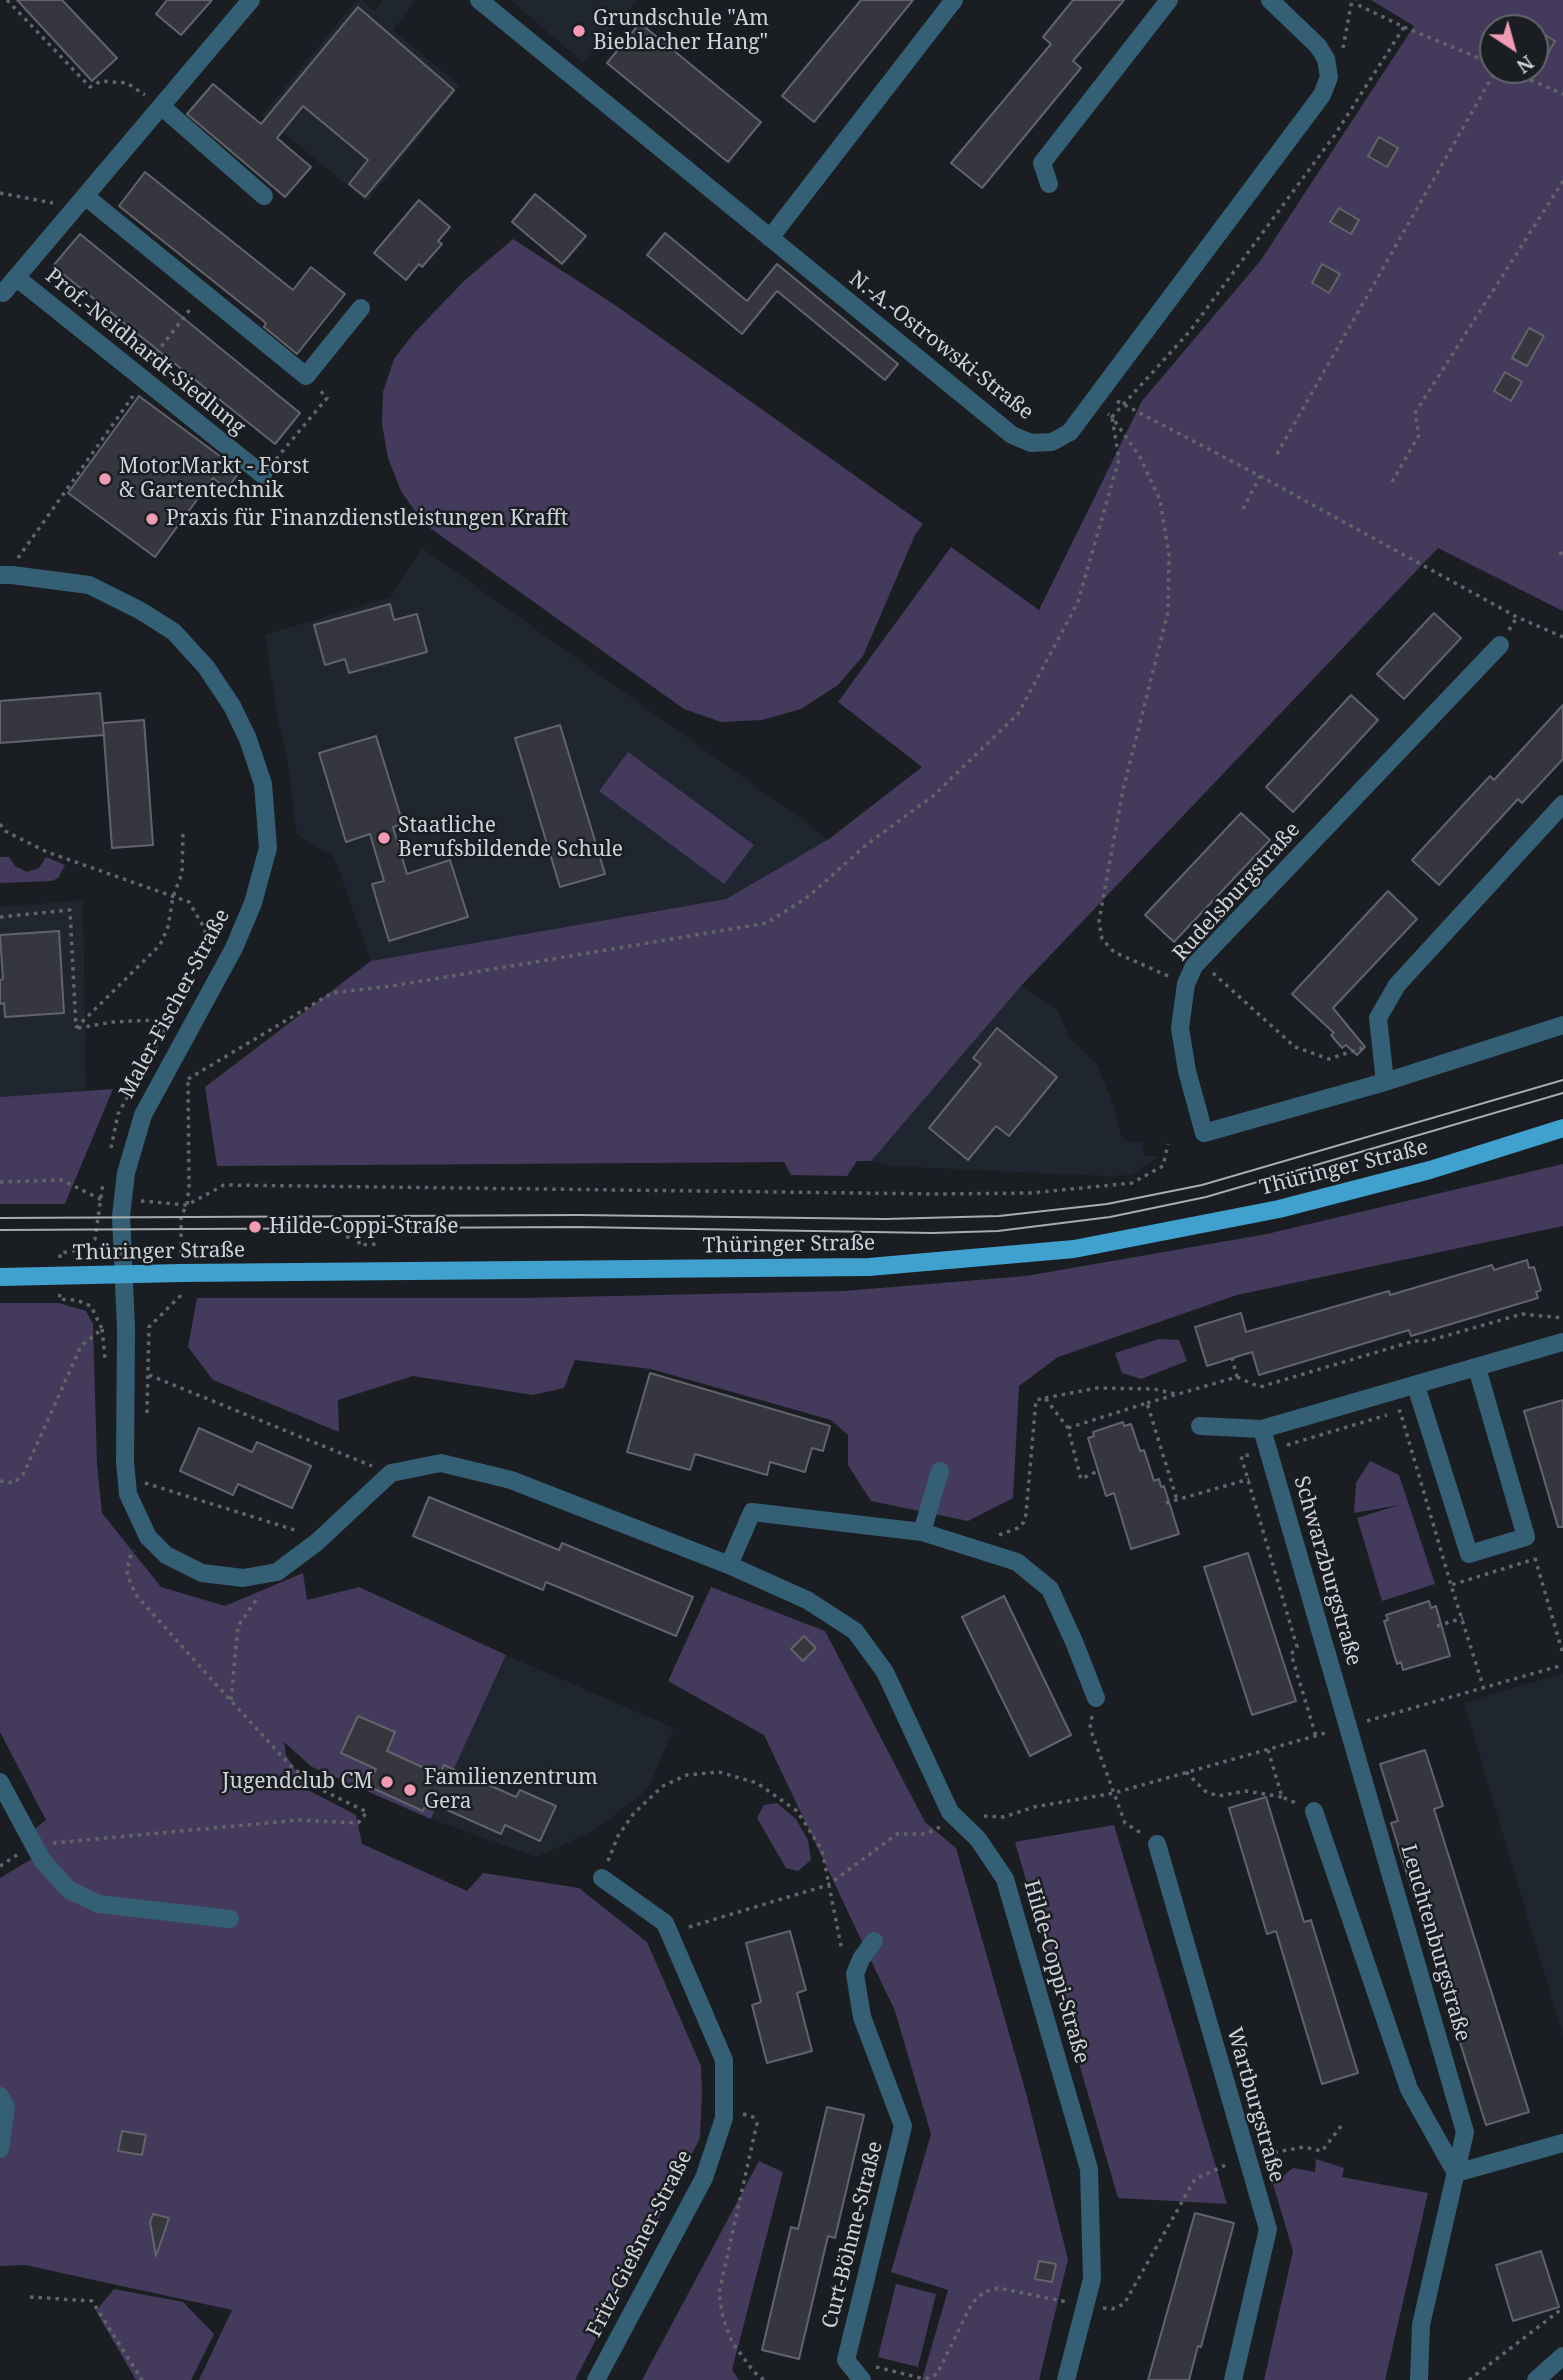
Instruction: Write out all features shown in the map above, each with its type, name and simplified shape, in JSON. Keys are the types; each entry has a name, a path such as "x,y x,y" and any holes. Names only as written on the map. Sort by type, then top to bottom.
{"main road":[{"name":"Thüringer Straße","path":"0,1278 181,1273 869,1268 1074,1249 1279,1209 1430,1170 1563,1128"}],"street":[{"name":"Prof.-Neidhardt-Siedlung","path":"251,0 17,278 262,475"},
{"name":"N.-A.-Ostrowski-Straße","path":"479,0 1012,435 1031,443 1052,442 1070,432 1322,95 1329,77 1328,69"},
{"path":"770,238 954,0"},
{"path":"1049,184 1042,163 1169,0"},
{"path":"1270,0 1318,47 1328,69"},
{"path":"161,106 264,196"},
{"path":"80,202 204,293 306,376 362,308"},
{"path":"3,293 17,278"},
{"name":"Maler-Fischer-Straße","path":"0,575 89,585 141,611 174,632 206,667 232,706 248,739 264,784 268,848 253,903 234,948 143,1115 126,1172 122,1199 123,1274"},
{"name":"Rudelsburgstraße","path":"1500,645 1199,961 1186,984 1180,1028 1186,1071 1204,1133 1385,1082 1563,1025"},
{"path":"1385,1082 1378,1018 1397,985 1563,804"},
{"path":"123,1274 126,1328 125,1462 128,1494 148,1537 166,1555 202,1573 243,1578 277,1572 317,1542 391,1473"},
{"path":"1200,1426 1262,1429 1563,1342"},
{"path":"1416,1386 1469,1554 1526,1537 1477,1368"},
{"name":"Schwarzburgstraße","path":"1262,1429 1349,1726"},
{"name":"Hilde-Coppi-Straße","path":"391,1473 441,1462 511,1480 729,1565 807,1600 855,1631 885,1672 950,1812 978,1839 1005,1879 1089,2169 1093,2279 1066,2380"},
{"path":"922,1532 940,1471"},
{"path":"729,1565 752,1512 922,1532 1017,1562 1050,1589 1096,1698"},
{"name":"Leuchtenburgstraße","path":"1349,1726 1465,2132 1421,2325 1419,2380"},
{"path":"0,1782 42,1860 69,1889 99,1904 230,1919"},
{"path":"1314,1811 1409,2089 1456,2173 1563,2144"},
{"name":"Wartburgstraße","path":"1157,1844 1268,2228 1233,2380"},
{"name":"Fritz-Gießner-Straße","path":"596,2380 704,2178 724,2118 724,2060 666,1923 602,1878"},
{"path":"855,1975 861,1959 874,1941"},
{"name":"Curt-Böhme-Straße","path":"855,1975 862,2017 903,2126 846,2360 862,2380"},
{"path":"0,2096 6,2108 0,2149"},
{"path":"1536,2380 1563,2357"}],"path":[{"path":"7,0 90,87 101,81 127,83 161,106"},
{"path":"1328,69 1342,51 1354,0"},
{"path":"1354,0 1360,6 1404,27 1479,58"},
{"path":"1112,417 1198,320 1334,136 1404,27"},
{"path":"1277,454 1488,84"},
{"path":"1540,84 1563,94"},
{"path":"1392,482 1419,435 1415,413 1563,181"},
{"path":"0,193 80,202"},
{"path":"138,376 204,293"},
{"path":"1097,396 1123,406 1260,476 1517,617 1563,637"},
{"path":"1097,396 1140,457 1160,500 1169,555 1168,612 1123,790 1099,921 1102,939 1114,951 1186,984"},
{"path":"18,556 133,397"},
{"path":"262,475 327,398"},
{"path":"188,1079 332,993 392,986 767,923 809,896 866,845 933,796 1018,714 1078,601 1119,459 1112,417"},
{"path":"1243,509 1260,476"},
{"path":"1560,555 1563,548"},
{"path":"0,824 5,831 47,852 189,902 215,955"},
{"path":"76,1028 160,945 168,927 173,897 182,873 183,833"},
{"path":"0,917 70,910 76,1028"},
{"path":"1199,961 1295,1047 1329,1059 1381,1042"},
{"path":"110,1151 118,1114 173,1016"},
{"path":"76,1028 113,1022 153,1020 166,1026"},
{"path":"147,1415 149,1327 180,1296 181,1216 187,1205 189,1187 188,1079 173,1061"},
{"path":"0,1182 62,1180 100,1199 187,1205 224,1185 1031,1193 1132,1183 1163,1166 1168,1144"},
{"path":"0,1481 14,1483 24,1473 80,1346 102,1329 91,1306 76,1300 59,1299 60,1253 79,1251 96,1239 105,1175"},
{"path":"346,1237 359,1237 359,1245 379,1244"},
{"path":"1068,1428 1237,1377 1260,1387 1414,1341 1428,1340 1522,1314 1563,1318"},
{"path":"1232,1358 1237,1377"},
{"path":"148,1375 391,1473"},
{"path":"999,1535 1011,1532 1024,1522 1035,1400 1097,1388 1154,1389 1176,1394"},
{"path":"1045,1398 1068,1428 1080,1479 1098,1471"},
{"path":"1147,1403 1177,1500"},
{"path":"1316,1736 1291,1654 1297,1647 1241,1456 1268,1451 1400,1411 1483,1689"},
{"path":"1166,1503 1249,1479"},
{"path":"144,1483 308,1534"},
{"path":"0,1866 33,1844 299,1820 358,1823 368,1812 314,1786 289,1764 136,1595 127,1575 129,1559 136,1546 148,1537"},
{"path":"1526,1537 1563,1654"},
{"path":"1451,1585 1535,1559"},
{"path":"231,1701 238,1626 277,1572"},
{"path":"1437,1626 1463,1618"},
{"path":"670,1933 828,1885 897,1834 925,1834 970,1816 1004,1817 1034,1807 1114,1793 1563,1665"},
{"path":"1096,1698 1090,1728 1125,1823 1157,1844"},
{"path":"1268,1750 1282,1797"},
{"path":"602,1878 618,1836 634,1813 663,1786 687,1774 719,1772 757,1783 797,1811 822,1850 841,1949 855,1975"},
{"path":"1186,1772 1205,1791 1218,1796 1246,1791 1282,1797 1314,1811"},
{"path":"724,2109 753,2117 757,2123 719,2294 723,2318 732,2342 764,2380"},
{"path":"846,2360 925,2379 937,2374 972,2303 984,2292 998,2288 1086,2306 1112,2309 1124,2304 1195,2179 1246,2158 1304,2147 1322,2151 1342,2125"},
{"path":"30,2297 92,2301 142,2380"},
{"path":"1469,2380 1563,2308"}],"shaded area":[{"path":"357,0 362,0 375,11 383,0 416,0 393,30 460,86 367,202 262,115"},
{"name":"Grundschule \"Am Bieblacher Hang\"","path":"510,0 638,0 584,63"},
{"path":"1371,0 1563,0 1563,611 1438,548 1021,986 871,1161 857,1161 847,1176 791,1175 784,1162 217,1166 205,1087 371,961 726,899 829,839 922,767 838,702 951,547 1039,610 1142,401 1261,260 1414,26"},
{"path":"513,239 615,305 923,524 915,535 863,656 838,685 801,709 762,720 721,722 684,709 423,523 401,491 388,458 382,424 383,392 394,359 414,333 464,281"},
{"path":"422,548 829,839 726,899 371,961 334,857 297,835 286,751 278,719 265,635 390,597"},
{"path":"628,752 754,845 724,884 599,791"},
{"path":"0,857 9,857 15,866 27,872 39,868 46,857 65,865 58,878 52,881 0,883"},
{"path":"83,900 86,1091 0,1097 0,907"},
{"path":"990,971 1021,986 1057,1009 1070,1038 1096,1063 1112,1101 1122,1138 1133,1143 1143,1142 1144,1156 1160,1156 1131,1175 1107,1176 890,1166 871,1161 860,1147"},
{"path":"113,1089 65,1204 0,1204 0,1097"},
{"path":"1563,1164 1563,1226 1237,1295 1058,1357 1019,1386 1013,1498 968,1521 871,1501 848,1465 848,1435 831,1420 651,1369 575,1360 564,1388 533,1395 413,1376 338,1400 339,1432 213,1380 188,1347 197,1298 524,1298 844,1291 1026,1276 1267,1234"},
{"path":"0,1303 59,1303 86,1311 93,1324 97,1464 102,1513 161,1587 225,1606 303,1573 307,1600 359,1587 506,1655 431,1819 312,1767 284,1742 286,1755 308,1790 356,1815 362,1844 467,1891 483,1873 579,1888 647,1942 701,2066 700,2138 575,2380 199,2380 232,2310 25,2265 0,2266 0,1878 45,1851 34,1829 46,1820 0,1732"},
{"path":"1159,1339 1179,1340 1187,1361 1141,1379 1122,1373 1115,1353"},
{"path":"1370,1461 1399,1475 1435,1584 1382,1601 1357,1518 1399,1505 1354,1513 1356,1483"},
{"path":"711,1587 825,1631 925,1822 956,1848 1026,2093 1068,2259 1039,2380 922,2380 948,2290 891,2272 931,2134 895,2011 764,1735 668,1681"},
{"path":"506,1655 674,1728 648,1789 593,1831 537,1857 431,1819"},
{"path":"1563,1673 1563,2036 1464,1703"},
{"path":"777,1803 796,1819 808,1840 811,1860 798,1871 786,1868 757,1818 764,1805"},
{"path":"1114,1825 1227,2204 1118,2198 1015,1842"},
{"path":"1316,2159 1344,2168 1342,2177 1428,2193 1385,2380 1264,2380 1293,2251 1273,2184 1293,2168 1315,2172"},
{"path":"759,2161 783,2172 732,2370 739,2380 642,2380"},
{"path":"896,2284 936,2294 918,2367 878,2357"},
{"path":"114,2289 183,2302 214,2334 191,2380 136,2380 96,2311"}],"building":[{"path":"17,0 62,0 117,58 92,81"},
{"path":"167,0 212,0 181,35 156,14"},
{"path":"861,0 913,0 814,122 782,96"},
{"path":"1073,0 1124,0 1073,61 1081,68 982,188 951,163 1051,44 1043,37"},
{"path":"358,7 454,90 365,197 349,184 368,160 303,106 277,138 311,167 285,197 187,114 213,84 261,124"},
{"path":"640,23 761,122 728,162 607,63"},
{"path":"1549,37 1555,41 1549,51"},
{"path":"1379,137 1398,148 1387,167 1368,156"},
{"path":"145,172 293,290 311,267 345,294 297,354 264,327 266,323 119,206"},
{"path":"535,194 586,236 562,264 512,222"},
{"path":"419,200 450,227 438,241 442,244 422,267 419,264 406,280 374,253"},
{"path":"1339,208 1359,220 1351,234 1330,222"},
{"path":"665,233 747,301 777,264 898,364 885,380 777,291 742,334 647,255"},
{"path":"80,234 300,413 275,444 53,266"},
{"path":"1322,264 1340,274 1329,293 1312,283"},
{"path":"1529,328 1544,336 1527,366 1512,358"},
{"path":"1505,372 1522,382 1511,401 1494,391"},
{"path":"139,396 240,471 227,489 213,478 155,557 68,493"},
{"path":"390,604 394,620 417,614 427,652 349,673 345,659 325,665 314,625"},
{"path":"1434,613 1461,638 1404,699 1377,674"},
{"path":"100,693 104,735 0,743 0,701"},
{"path":"1351,695 1378,720 1293,812 1266,787"},
{"path":"1563,705 1563,759 1522,803 1518,799 1439,885 1412,860 1490,776 1494,780"},
{"path":"144,720 153,845 112,848 103,723"},
{"path":"560,725 605,874 560,887 515,738"},
{"name":"Staatliche Berufsbildende Schule","path":"376,736 403,824 393,827 407,874 450,860 468,917 389,941 372,884 384,881 370,834 346,842 319,753"},
{"path":"1241,813 1270,840 1174,942 1145,915"},
{"path":"1388,891 1417,919 1333,1008 1365,1047 1357,1055 1346,1045 1342,1048 1331,1035 1334,1033 1292,994"},
{"path":"59,931 64,1013 5,1017 4,1003 0,1004 0,980 3,979 0,935"},
{"path":"997,1028 1057,1077 1009,1136 996,1126 968,1160 929,1128 981,1064 973,1058"},
{"path":"1527,1260 1529,1268 1534,1267 1541,1290 1536,1292 1538,1298 1411,1336 1409,1330 1259,1375 1252,1352 1207,1366 1195,1327 1241,1313 1246,1332 1389,1291 1390,1295 1492,1265 1494,1270"},
{"path":"650,1373 830,1426 823,1451 812,1448 805,1472 770,1462 767,1475 695,1454 690,1470 627,1452"},
{"path":"1563,1400 1563,1527 1558,1527 1524,1411"},
{"path":"1123,1422 1124,1426 1131,1424 1140,1451 1144,1450 1154,1481 1159,1479 1161,1487 1164,1486 1179,1534 1131,1549 1114,1493 1106,1496 1088,1438 1094,1436 1093,1432"},
{"path":"199,1428 252,1452 257,1442 311,1466 292,1508 238,1484 233,1495 180,1471"},
{"path":"429,1497 559,1550 562,1543 693,1597 676,1636 546,1582 543,1590 413,1536"},
{"path":"1248,1553 1296,1701 1252,1715 1204,1567"},
{"path":"1004,1596 1071,1735 1030,1756 962,1617"},
{"path":"1429,1601 1431,1608 1436,1606 1450,1656 1403,1670 1401,1662 1397,1664 1384,1621 1388,1620 1386,1615"},
{"path":"804,1636 816,1648 803,1661 791,1649"},
{"path":"358,1716 395,1732 387,1751 440,1775 444,1765 516,1797 520,1790 556,1806 540,1841 505,1825 501,1834 427,1801 423,1811 368,1786 376,1769 341,1753"},
{"path":"1425,1750 1443,1806 1434,1809 1529,2112 1486,2125 1391,1823 1398,1821 1380,1764"},
{"path":"1266,1797 1304,1922 1311,1920 1358,2073 1322,2084 1276,1931 1267,1934 1229,1808"},
{"path":"790,1931 806,1990 797,1993 812,2051 767,2063 752,2005 761,2002 746,1943"},
{"path":"827,2107 864,2115 835,2238 828,2236 799,2359 762,2350 791,2227 798,2229"},
{"path":"122,2131 146,2135 142,2155 118,2151"},
{"path":"1195,2213 1234,2223 1201,2347 1198,2346 1189,2380 1148,2380"},
{"path":"153,2214 169,2218 156,2256 150,2222"},
{"path":"1541,2251 1559,2307 1513,2321 1496,2265"},
{"path":"1039,2261 1056,2264 1052,2282 1035,2279"}],"tram line":[{"path":"0,1218 578,1215 885,1219 999,1216 1107,1204 1202,1185 1563,1080"},
{"path":"0,1230 578,1227 932,1233 998,1231 1110,1217 1206,1197 1563,1093"}],"place":[{"name":"Grundschule \"Am Bieblacher Hang\"","path":"579,31"},
{"name":"MotorMarkt - Forst & Gartentechnik","path":"105,479"},
{"name":"Praxis für Finanzdienstleistungen Krafft","path":"152,519"},
{"name":"Staatliche Berufsbildende Schule","path":"384,838"},
{"name":"Hilde-Coppi-Straße","path":"255,1227"},
{"name":"Jugendclub CM","path":"387,1782"},
{"name":"Familienzentrum Gera","path":"410,1790"}]}
